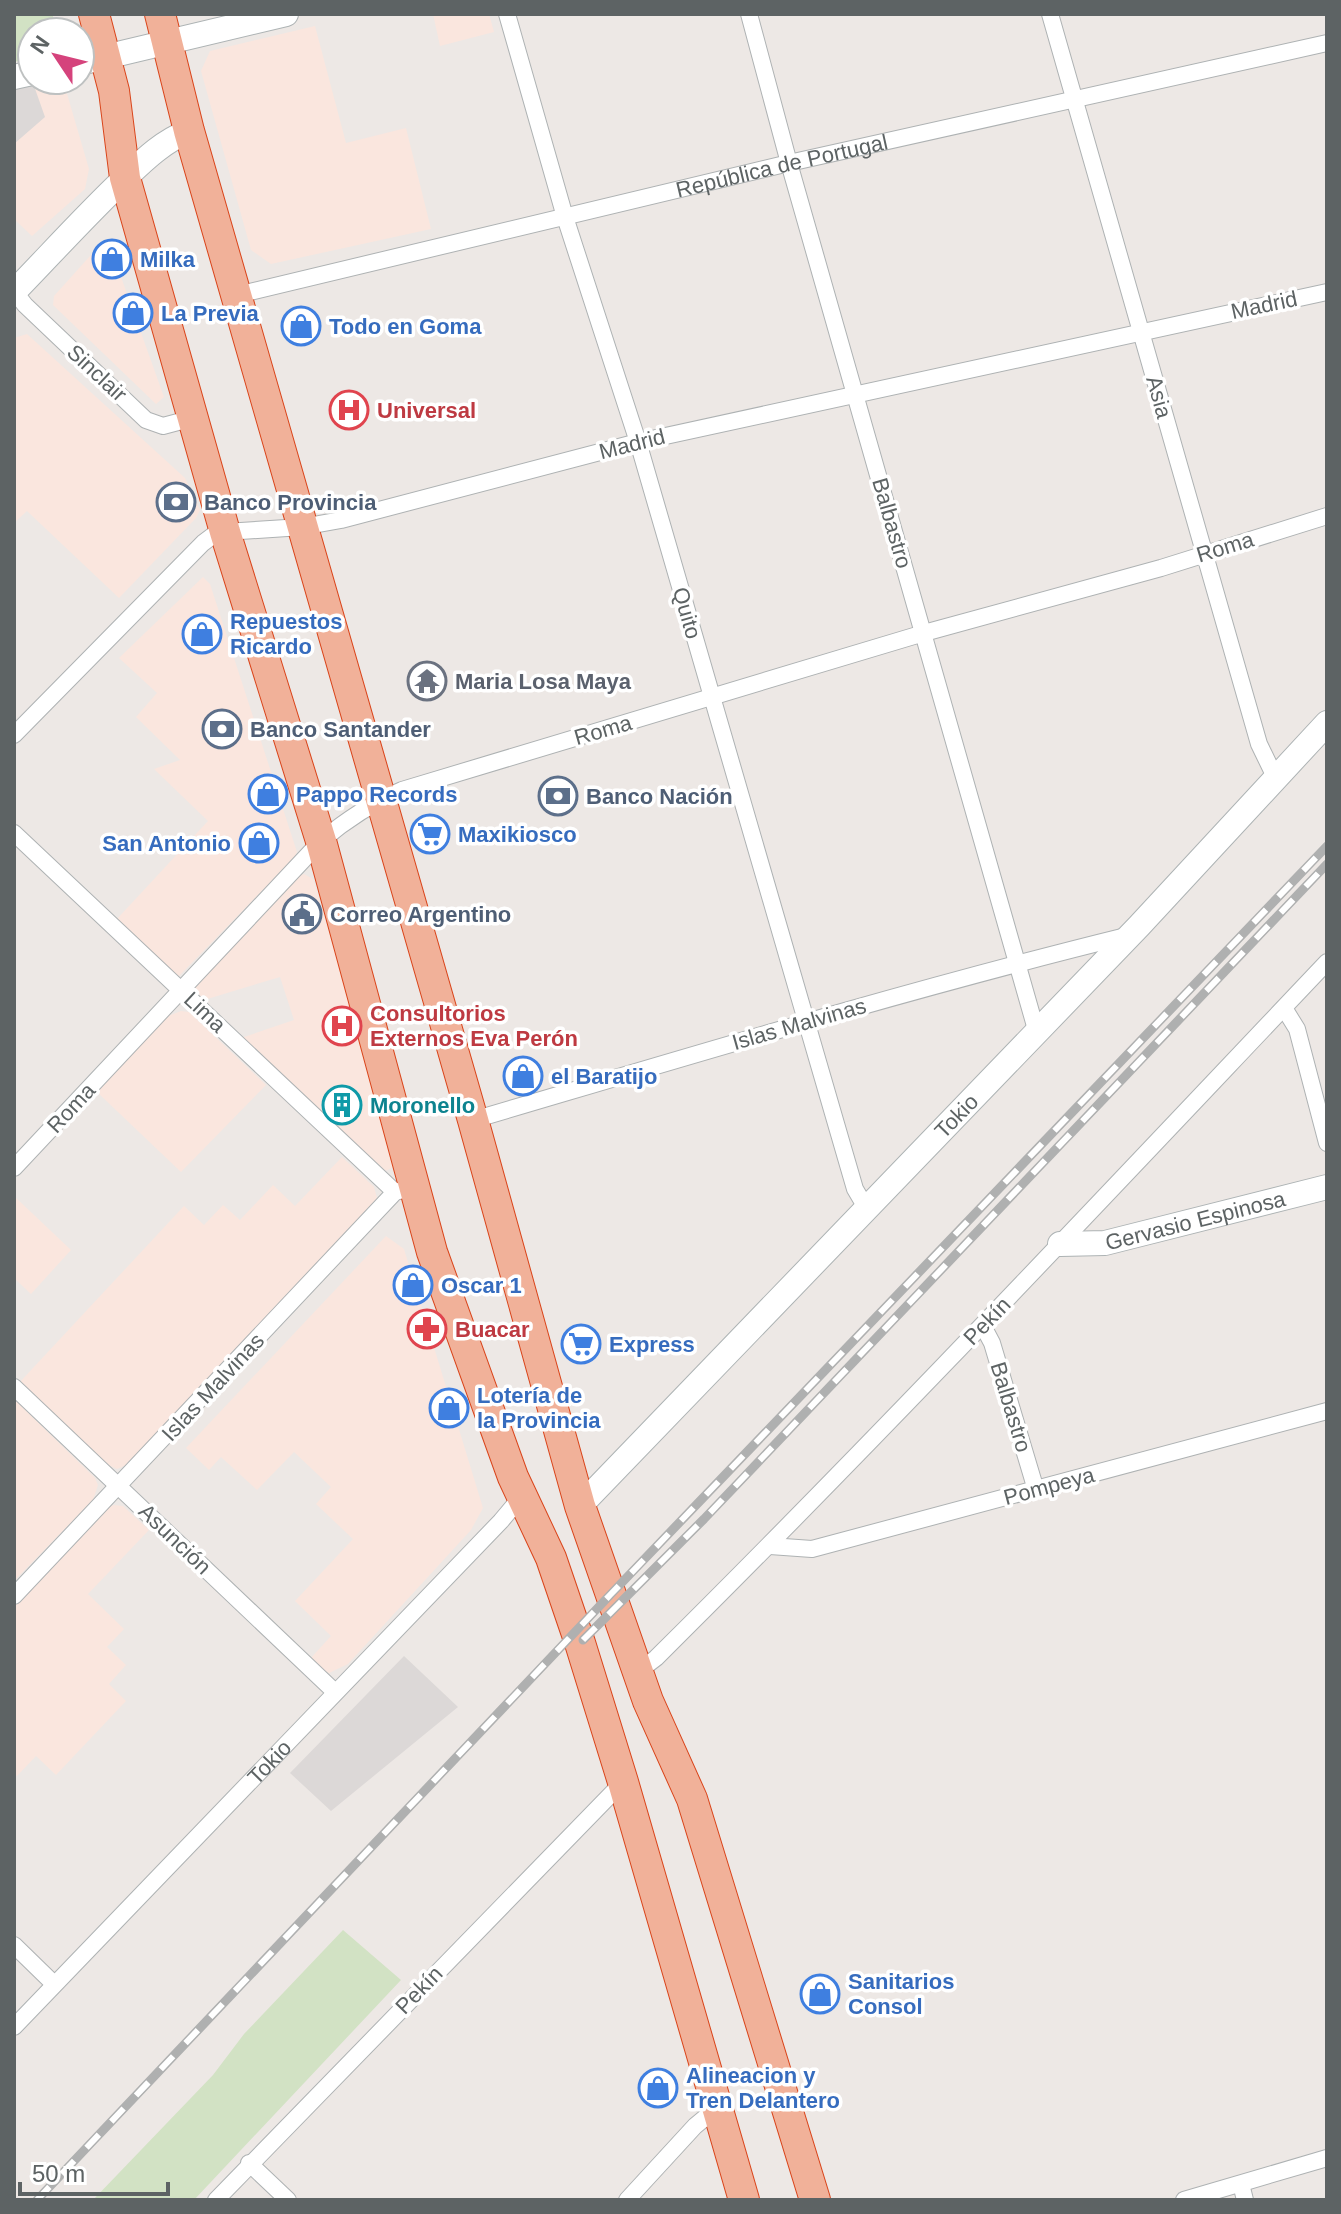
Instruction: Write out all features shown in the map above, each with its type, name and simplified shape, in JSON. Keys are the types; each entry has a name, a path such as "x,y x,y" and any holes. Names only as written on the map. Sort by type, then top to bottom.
{"highway":[{"path":"164,28 189,131 473,1120 580,1506 648,1701 692,1799 815,2200"},
{"path":"96,64 114,91 125,178 225,532 321,841 406,1190 432,1252 505,1455 551,1558 623,1782 744,2200"}],"street":[{"path":"96,59 164,28 286,14"},
{"name":"Quito","path":"507,14 565,217 638,442 855,1189 868,1211"},
{"name":"Balbastro","path":"749,14 1037,1033"},
{"name":"Asia","path":"1050,14 1259,744 1275,777"},
{"name":"República de Portugal","path":"237,295 789,163 1327,43"},
{"path":"14,291 161,145 189,131"},
{"name":"Sinclair","path":"14,291 146,420 163,426 193,418"},
{"name":"Madrid","path":"14,735 215,534 302,527 341,520 638,442 1327,292"},
{"name":"Roma","path":"14,1168 321,841 344,821 380,799 924,633 1161,568 1327,516"},
{"name":"Tokio","path":"580,1506 868,1211 1327,723"},
{"name":"Lima","path":"14,833 181,990 406,1190"},
{"name":"Islas Malvinas","path":"473,1120 806,1022 1017,963 1128,936"},
{"name":"Pekín","path":"639,1671 770,1546 1327,962"},
{"path":"1284,1008 1297,1029 1327,1143"},
{"name":"Gervasio Espinosa","path":"1060,1244 1105,1243 1327,1187"},
{"name":"Islas Malvinas","path":"14,1596 406,1190"},
{"name":"Balbastro","path":"983,1326 992,1343 1036,1490"},
{"name":"Asunción","path":"14,1387 335,1692"},
{"name":"Pompeya","path":"770,1546 812,1549 1327,1411"},
{"name":"Tokio","path":"14,2027 522,1496"},
{"name":"Pekín","path":"216,2200 623,1782"},
{"path":"14,1945 54,1984"},
{"path":"627,2200 695,2126 718,2107"},
{"path":"1184,2200 1243,2192 1327,2158"},
{"path":"249,2163 288,2200"}],"shaded area":[{"path":"433,14 489,14 494,32 440,46"},
{"path":"315,26 346,143 406,128 431,229 271,264 251,250 201,71 210,51"},
{"path":"14,89 16,96 38,96 45,117 14,144"},
{"path":"30,96 68,96 89,169 85,189 32,236 14,219 14,144 19,138"},
{"path":"99,246 111,249 164,397 156,404 53,305 54,296"},
{"path":"27,334 185,478 200,510 196,518 119,598 27,511 14,523 14,338"},
{"path":"203,577 210,584 297,852 179,976 172,974 116,920 208,821 154,769 180,760 136,717 157,693 119,658"},
{"path":"304,874 313,879 397,1159 395,1166 388,1170 384,1171 241,1038 294,1020 280,977 204,1000 195,989 196,983 298,876"},
{"path":"181,1011 189,1012 266,1085 181,1172 97,1092 166,1017"},
{"path":"342,1157 374,1187 377,1198 372,1209 129,1464 117,1469 106,1464 19,1383 184,1206 204,1225 223,1205 240,1220 273,1185 295,1206"},
{"path":"14,1196 71,1250 31,1294 14,1278"},
{"path":"386,1236 404,1249 483,1508 471,1530 348,1664 329,1673 322,1671 310,1659 331,1636 295,1601 353,1539 316,1504 331,1487 294,1452 257,1490 221,1457 209,1470 186,1448"},
{"path":"14,1399 95,1478 98,1485 93,1500 14,1581"},
{"path":"123,1506 149,1530 88,1594 124,1629 107,1647 126,1665 109,1684 126,1701 56,1775 36,1756 17,1776 14,1774 14,1607 108,1507"},
{"path":"404,1656 458,1707 331,1811 290,1773"}],"green space":[{"path":"14,14 52,14 16,16 14,62"},
{"path":"343,1930 401,1980 194,2200 93,2200 213,2075 244,2034"}],"railway":[{"path":"37,2200 610,1595 1327,846"},
{"path":"583,1640 704,1519 1327,864"}],"place":[{"name":"Milka","path":"112,259"},
{"name":"La Previa","path":"133,313"},
{"name":"Todo en Goma","path":"301,326"},
{"name":"Universal","path":"349,410"},
{"name":"Banco Provincia","path":"176,502"},
{"name":"Repuestos Ricardo","path":"202,634"},
{"name":"Maria Losa Maya","path":"427,681"},
{"name":"Banco Santander","path":"222,729"},
{"name":"Pappo Records","path":"268,794"},
{"name":"Banco Nación","path":"558,796"},
{"name":"Maxikiosco","path":"430,834"},
{"name":"San Antonio","path":"259,843"},
{"name":"Correo Argentino","path":"302,914"},
{"name":"Consultorios Externos Eva Perón","path":"342,1026"},
{"name":"el Baratijo","path":"523,1076"},
{"name":"Moronello","path":"342,1105"},
{"name":"Oscar 1","path":"413,1285"},
{"name":"Buacar","path":"427,1329"},
{"name":"Express","path":"581,1344"},
{"name":"Lotería de la Provincia","path":"449,1408"},
{"name":"Sanitarios Consol","path":"820,1994"},
{"name":"Alineacion y Tren Delantero","path":"658,2088"}]}
